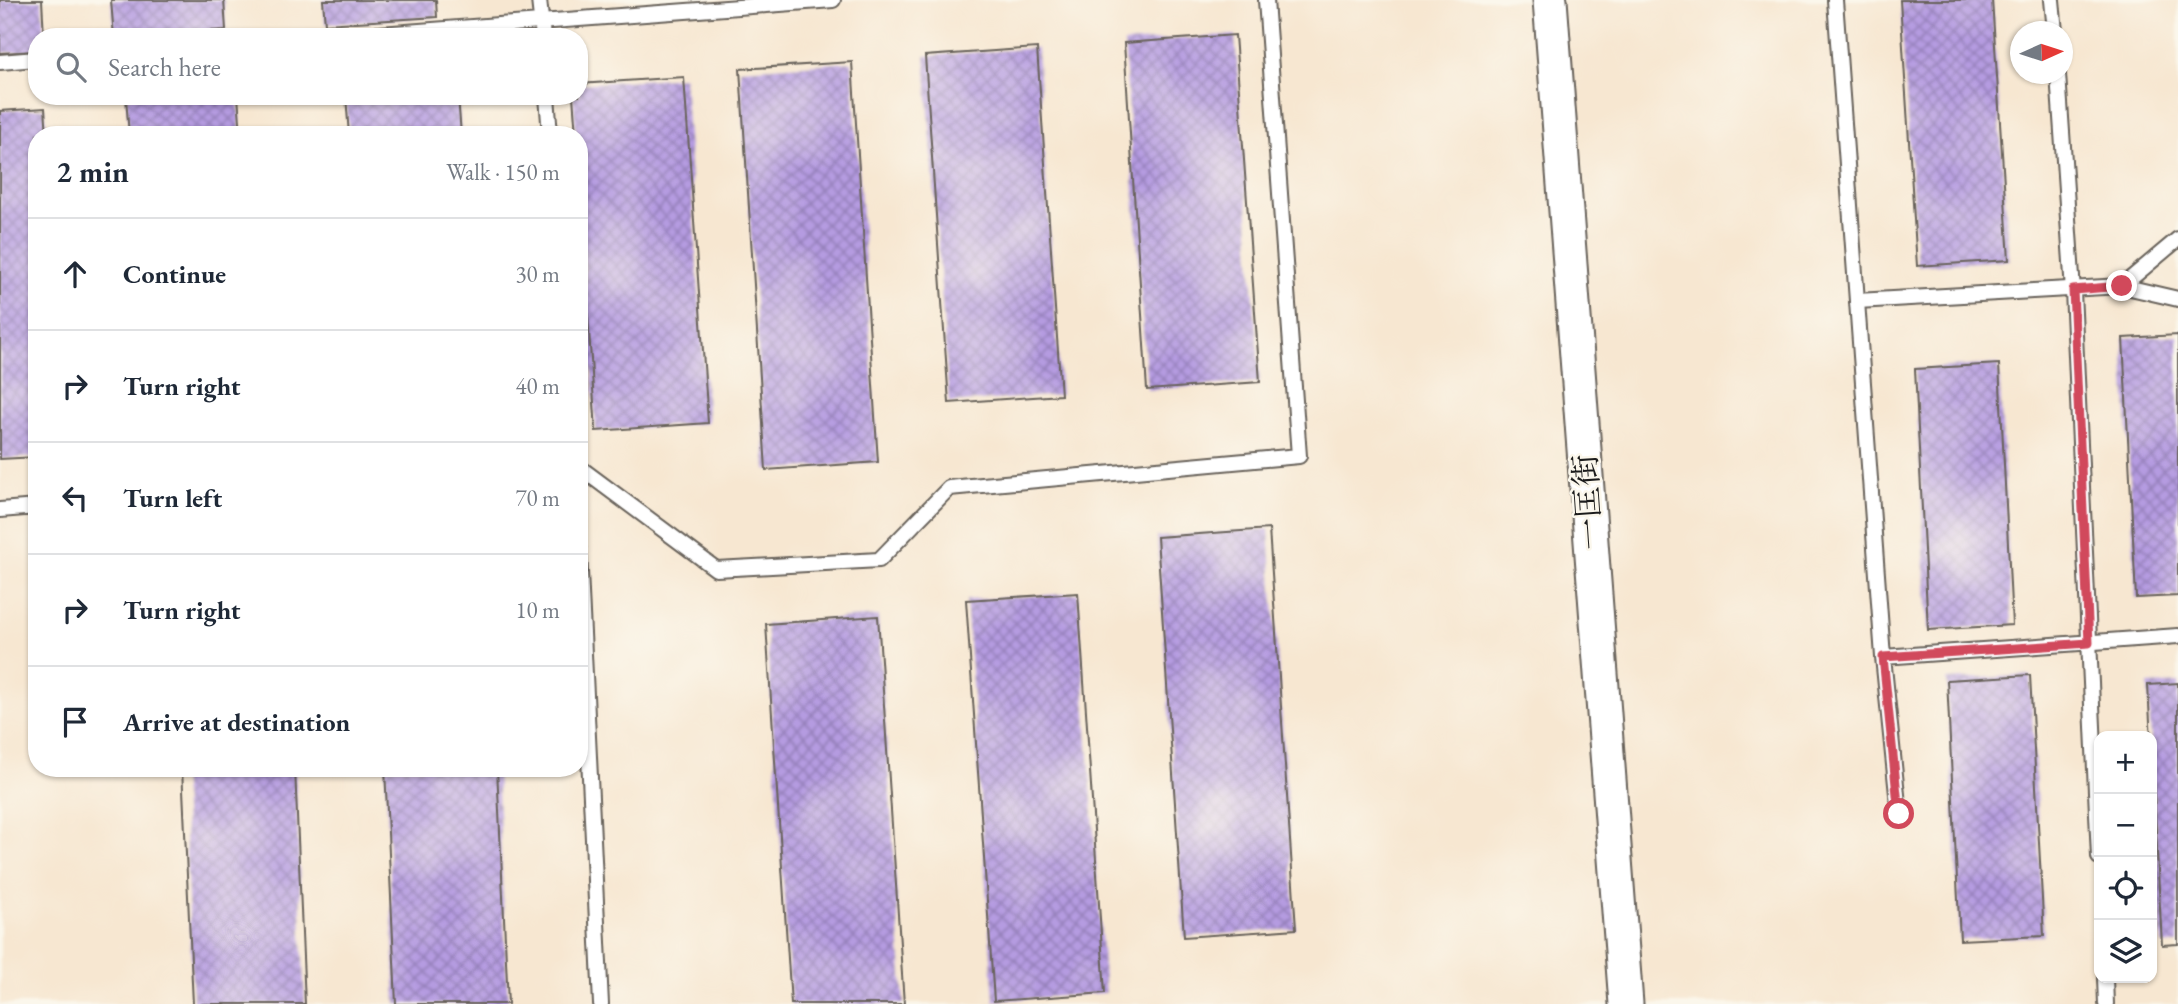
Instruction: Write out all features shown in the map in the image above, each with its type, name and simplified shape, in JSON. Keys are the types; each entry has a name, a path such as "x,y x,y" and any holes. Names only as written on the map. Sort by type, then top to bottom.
{"street":[{"name":"一匡街","path":"1550,0 1626,1004"}],"lane":[{"path":"539,0 542,28"},
{"path":"552,28 833,0"},
{"path":"588,474 716,569 878,560 949,488 1299,456 1266,0"},
{"path":"1835,0 1883,657 1899,814"},
{"path":"2052,0 2054,21"},
{"path":"0,62 28,60"},
{"path":"2059,84 2073,290 2096,794"},
{"path":"548,105 549,126"},
{"path":"2122,286 2178,239"},
{"path":"1857,301 2122,286 2178,299"},
{"path":"0,510 28,508"},
{"path":"1883,657 2178,636"},
{"path":"588,736 601,1004"},
{"path":"2105,983 2106,1004"}],"building":[{"path":"0,0 42,0 44,28 28,28 28,51 0,53"},
{"path":"111,0 224,0 226,28 113,28"},
{"path":"323,0 436,0 437,17 325,24"},
{"path":"1900,0 1992,0 2009,260 1917,266"},
{"path":"1235,35 1260,382 1147,390 1124,43"},
{"path":"1037,48 1061,395 949,403 925,56"},
{"path":"852,62 878,462 766,470 740,69"},
{"path":"684,77 708,423 596,431 588,317 588,126 575,126 574,105 588,105 588,83"},
{"path":"127,105 239,105 240,126 128,126"},
{"path":"347,105 459,105 460,126 348,126"},
{"path":"45,108 46,126 28,126 28,457 0,459 0,111"},
{"path":"2178,335 2178,596 2136,598 2123,338"},
{"path":"1999,364 2012,625 1928,630 1915,369"},
{"path":"1269,529 1296,929 1184,937 1157,537"},
{"path":"1078,593 1105,993 994,1001 966,600"},
{"path":"878,616 904,1004 791,1004 766,624"},
{"path":"2030,675 2044,936 1960,940 1947,680"},
{"path":"2178,683 2178,944 2162,945 2157,852 2157,731 2150,731 2148,685"},
{"path":"182,777 295,777 305,1004 193,1004"},
{"path":"385,777 497,777 508,1004 396,1004"}],"route":[{"path":"1899,814 1883,657 2089,643 2073,290 2122,286"}]}
